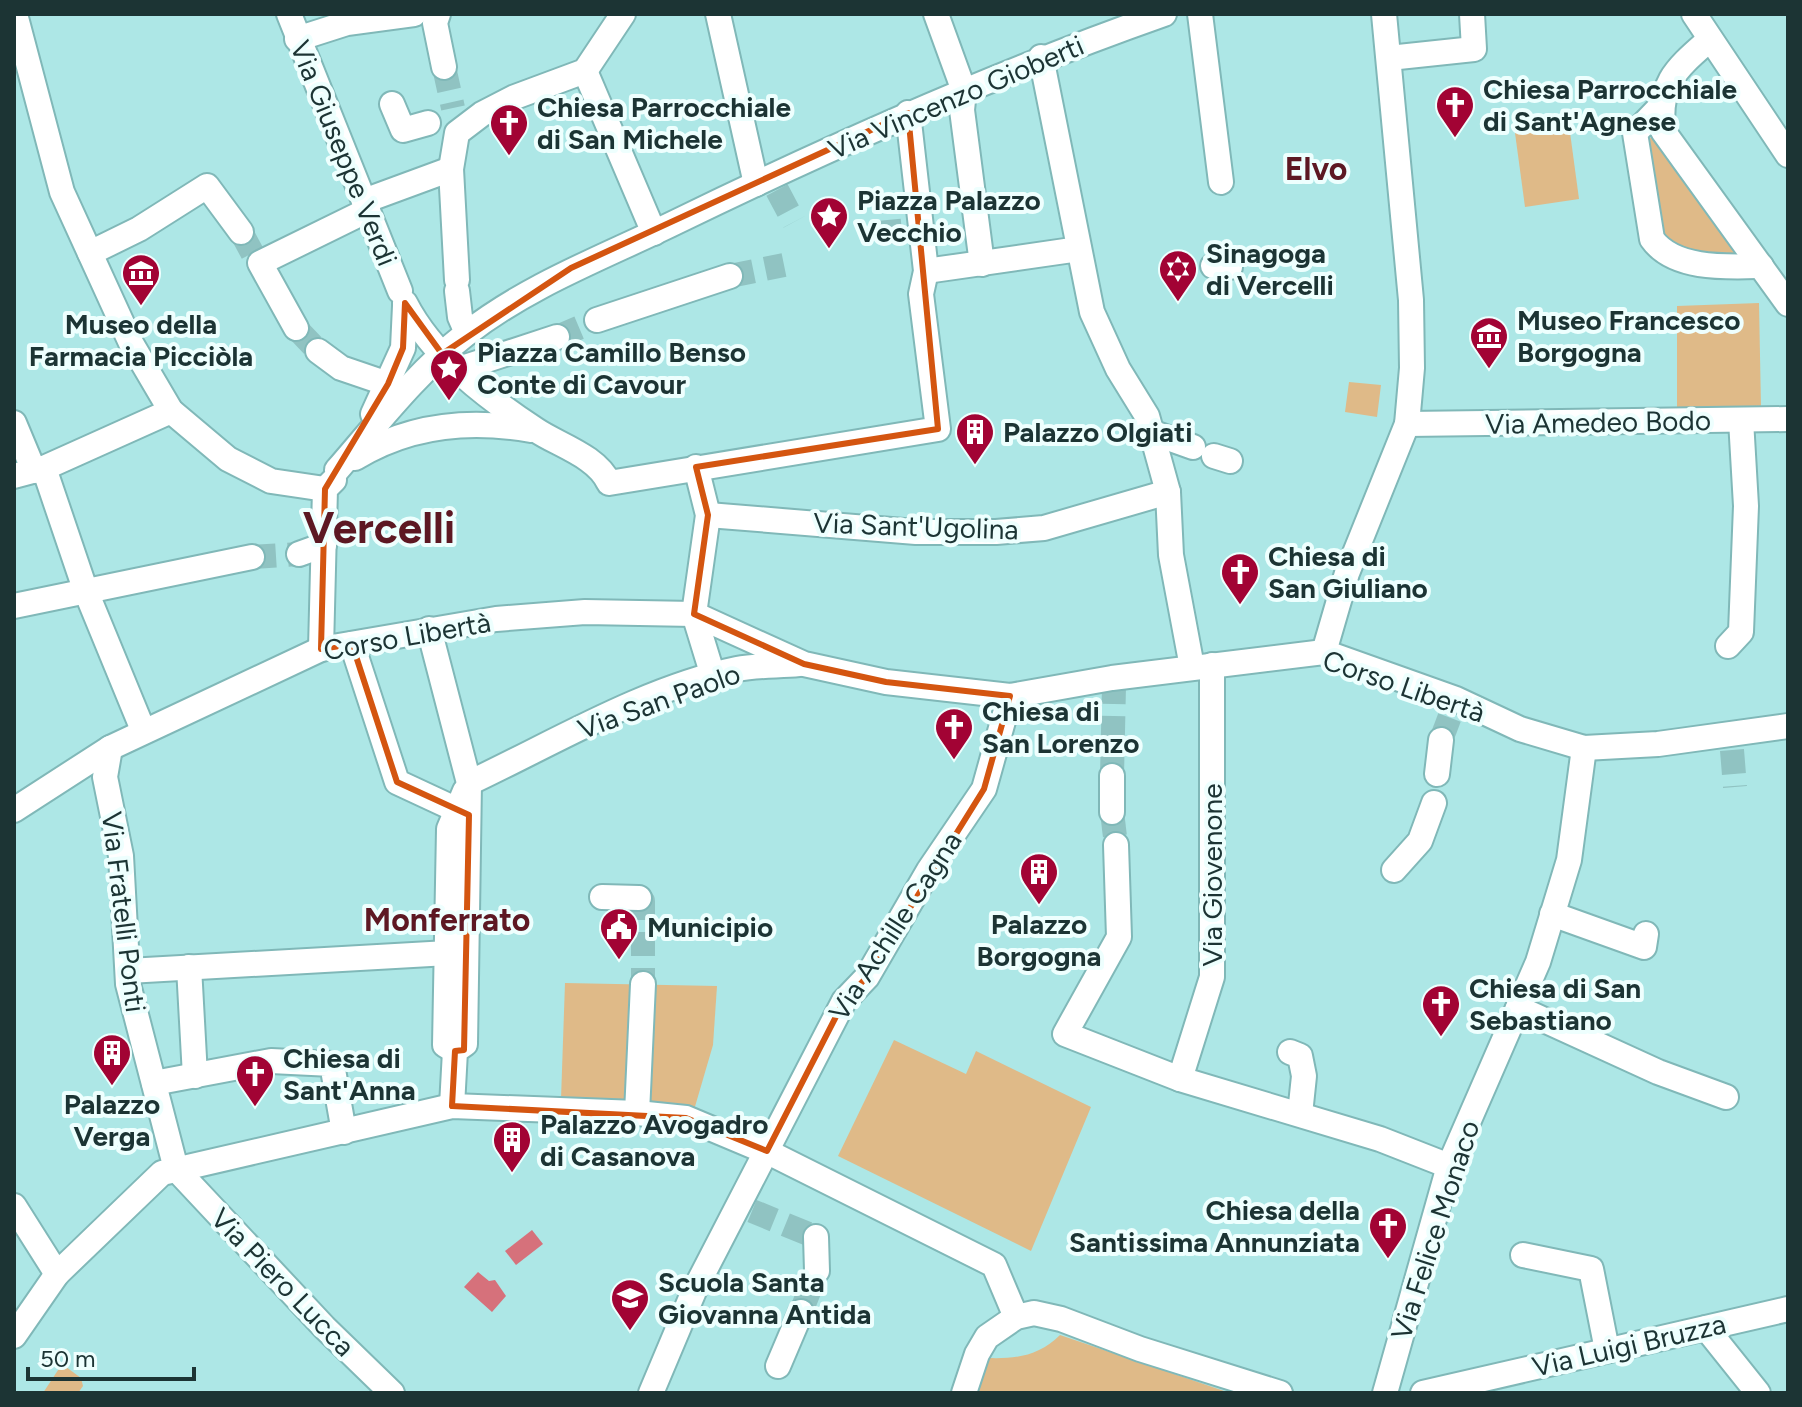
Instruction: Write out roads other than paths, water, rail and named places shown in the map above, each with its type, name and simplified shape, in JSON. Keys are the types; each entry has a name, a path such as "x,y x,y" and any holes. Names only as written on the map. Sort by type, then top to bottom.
{"street":[{"path":"15,14 62,192 131,343 171,411 228,459 271,481 331,480 379,443 418,430 463,424 536,430"},
{"name":"Via Giuseppe Verdi","path":"289,14 400,291"},
{"path":"297,39 347,23 414,14"},
{"path":"438,14 435,23 444,67"},
{"path":"392,104 403,130 449,119 585,71 623,14"},
{"path":"718,14 767,184"},
{"path":"936,14 964,91 962,110 982,264"},
{"name":"Via Vincenzo Gioberti","path":"467,333 571,268 767,184 908,113 1041,57 1164,14"},
{"path":"1200,14 1221,182"},
{"path":"1324,652 1347,573 1407,424 1412,368 1411,300 1384,14"},
{"path":"1390,69 1474,49 1472,14"},
{"path":"1694,14 1788,155"},
{"path":"1709,40 1672,73 1660,107 1635,133 1652,239 1659,248 1678,258 1716,267 1761,266"},
{"name":"Via Giovenone","path":"1041,57 1079,249 1096,282 1092,312 1118,369 1147,416 1168,492 1171,555 1202,666 1212,977 1180,1079"},
{"path":"585,71 654,233"},
{"path":"1660,107 1663,131 1788,304"},
{"path":"321,649 324,545 331,480 388,384 403,348 407,325 405,303 419,330 450,362 536,430 571,448 605,475 609,483 938,429 921,294 926,271 915,229 908,113"},
{"path":"331,480 450,362 467,333 460,317 451,169 457,133 449,119"},
{"path":"296,328 258,261 366,205 451,169"},
{"path":"90,253 139,229 207,186 241,232"},
{"path":"926,271 1079,249"},
{"path":"597,320 730,276"},
{"path":"450,362 557,337"},
{"path":"318,351 341,368 388,384"},
{"path":"31,471 171,411"},
{"name":"Via Amedeo Bodo","path":"1407,424 1788,419"},
{"path":"1728,646 1741,632 1746,506 1741,420"},
{"path":"14,423 31,471 85,589 143,730"},
{"path":"1151,432 1212,455"},
{"path":"696,467 708,515 694,614 713,676"},
{"name":"Via Sant'Ugolina","path":"708,515 916,532 996,532 1044,528 1168,492"},
{"path":"299,554 324,545"},
{"path":"14,606 252,557"},
{"name":"Corso Libertà","path":"14,810 143,730 321,649 429,629 585,612 694,614 845,682 886,682 1010,696 1202,666 1324,652 1454,705 1584,748 1731,742 1788,726"},
{"path":"429,629 469,783 465,1044 455,1051"},
{"path":"352,644 397,782 455,809"},
{"name":"Via San Paolo","path":"469,783 598,718 713,676 738,669 804,664"},
{"name":"Via Achille Cagna","path":"651,1393 694,1291 745,1208 767,1151 844,1001 867,977 929,870 984,789 1010,696"},
{"path":"1437,774 1441,740"},
{"name":"Via Fratelli Ponti","path":"110,748 105,777 121,856 129,992 176,1169"},
{"name":"Via Felice Monaco","path":"1385,1393 1449,1166 1518,1008 1569,860 1584,748"},
{"path":"1112,776 1112,812"},
{"path":"455,1051 445,1045 449,829 455,809 469,783"},
{"path":"1394,870 1420,841 1434,803"},
{"path":"1116,845 1119,937 1065,1034 1180,1079 1300,1114 1449,1166"},
{"path":"602,897 639,898"},
{"path":"1552,914 1644,947 1646,934"},
{"path":"128,971 448,953"},
{"path":"189,967 195,1076"},
{"path":"637,1113 643,984"},
{"path":"1518,1008 1658,1072 1726,1097"},
{"path":"452,1106 455,1051"},
{"path":"1290,1052 1300,1056 1303,1068 1300,1114"},
{"path":"154,1083 271,1061 332,1064 344,1132"},
{"path":"14,1336 57,1274 162,1173 452,1106 637,1113 686,1118 767,1151 994,1265 1016,1317"},
{"name":"Via Piero Lucca","path":"176,1169 324,1327 392,1393"},
{"path":"14,1206 57,1274"},
{"path":"816,1237 817,1271"},
{"path":"1523,1255 1591,1269 1607,1350"},
{"name":"Via Luigi Bruzza","path":"1423,1393 1788,1309"},
{"path":"778,1366 801,1312"},
{"path":"964,1393 977,1354 987,1337 1016,1317 1034,1313 1061,1319 1140,1349 1280,1393"},
{"path":"1706,1328 1758,1393"}],"tunnel":[{"path":"444,67 453,108"},
{"path":"777,190 794,222"},
{"path":"878,233 908,230"},
{"path":"241,232 255,258"},
{"path":"730,276 784,265"},
{"path":"557,337 597,320"},
{"path":"296,328 318,351"},
{"path":"252,557 299,554"},
{"path":"1112,776 1114,686"},
{"path":"1441,740 1452,711"},
{"path":"1732,750 1735,787"},
{"path":"1112,812 1116,845"},
{"path":"639,898 643,901 643,984"},
{"path":"752,1211 816,1237"},
{"path":"801,1312 817,1271"}],"place":[{"name":"Chiesa Parrocchiale di Sant'Agnese","path":"1455,139"},
{"name":"Chiesa Parrocchiale di San Michele","path":"509,157"},
{"name":"Piazza Palazzo Vecchio","path":"829,250"},
{"name":"Sinagoga di Vercelli","path":"1178,303"},
{"name":"Museo della Farmacia Picciòla","path":"141,307"},
{"name":"Museo Francesco Borgogna","path":"1489,370"},
{"name":"Piazza Camillo Benso Conte di Cavour","path":"449,402"},
{"name":"Palazzo Olgiati","path":"975,466"},
{"name":"Chiesa di San Giuliano","path":"1240,606"},
{"name":"Chiesa di San Lorenzo","path":"954,761"},
{"name":"Palazzo Borgogna","path":"1039,906"},
{"name":"Municipio","path":"619,961"},
{"name":"Chiesa di San Sebastiano","path":"1441,1038"},
{"name":"Palazzo Verga","path":"112,1087"},
{"name":"Chiesa di Sant'Anna","path":"255,1108"},
{"name":"Palazzo Avogadro di Casanova","path":"512,1174"},
{"name":"Chiesa della Santissima Annunziata","path":"1388,1260"},
{"name":"Scuola Santa Giovanna Antida","path":"630,1332"}],"district":[{"name":"Elvo","path":"1316,169"},
{"name":"Vercelli","path":"379,527"},
{"name":"Monferrato","path":"447,920"}]}
